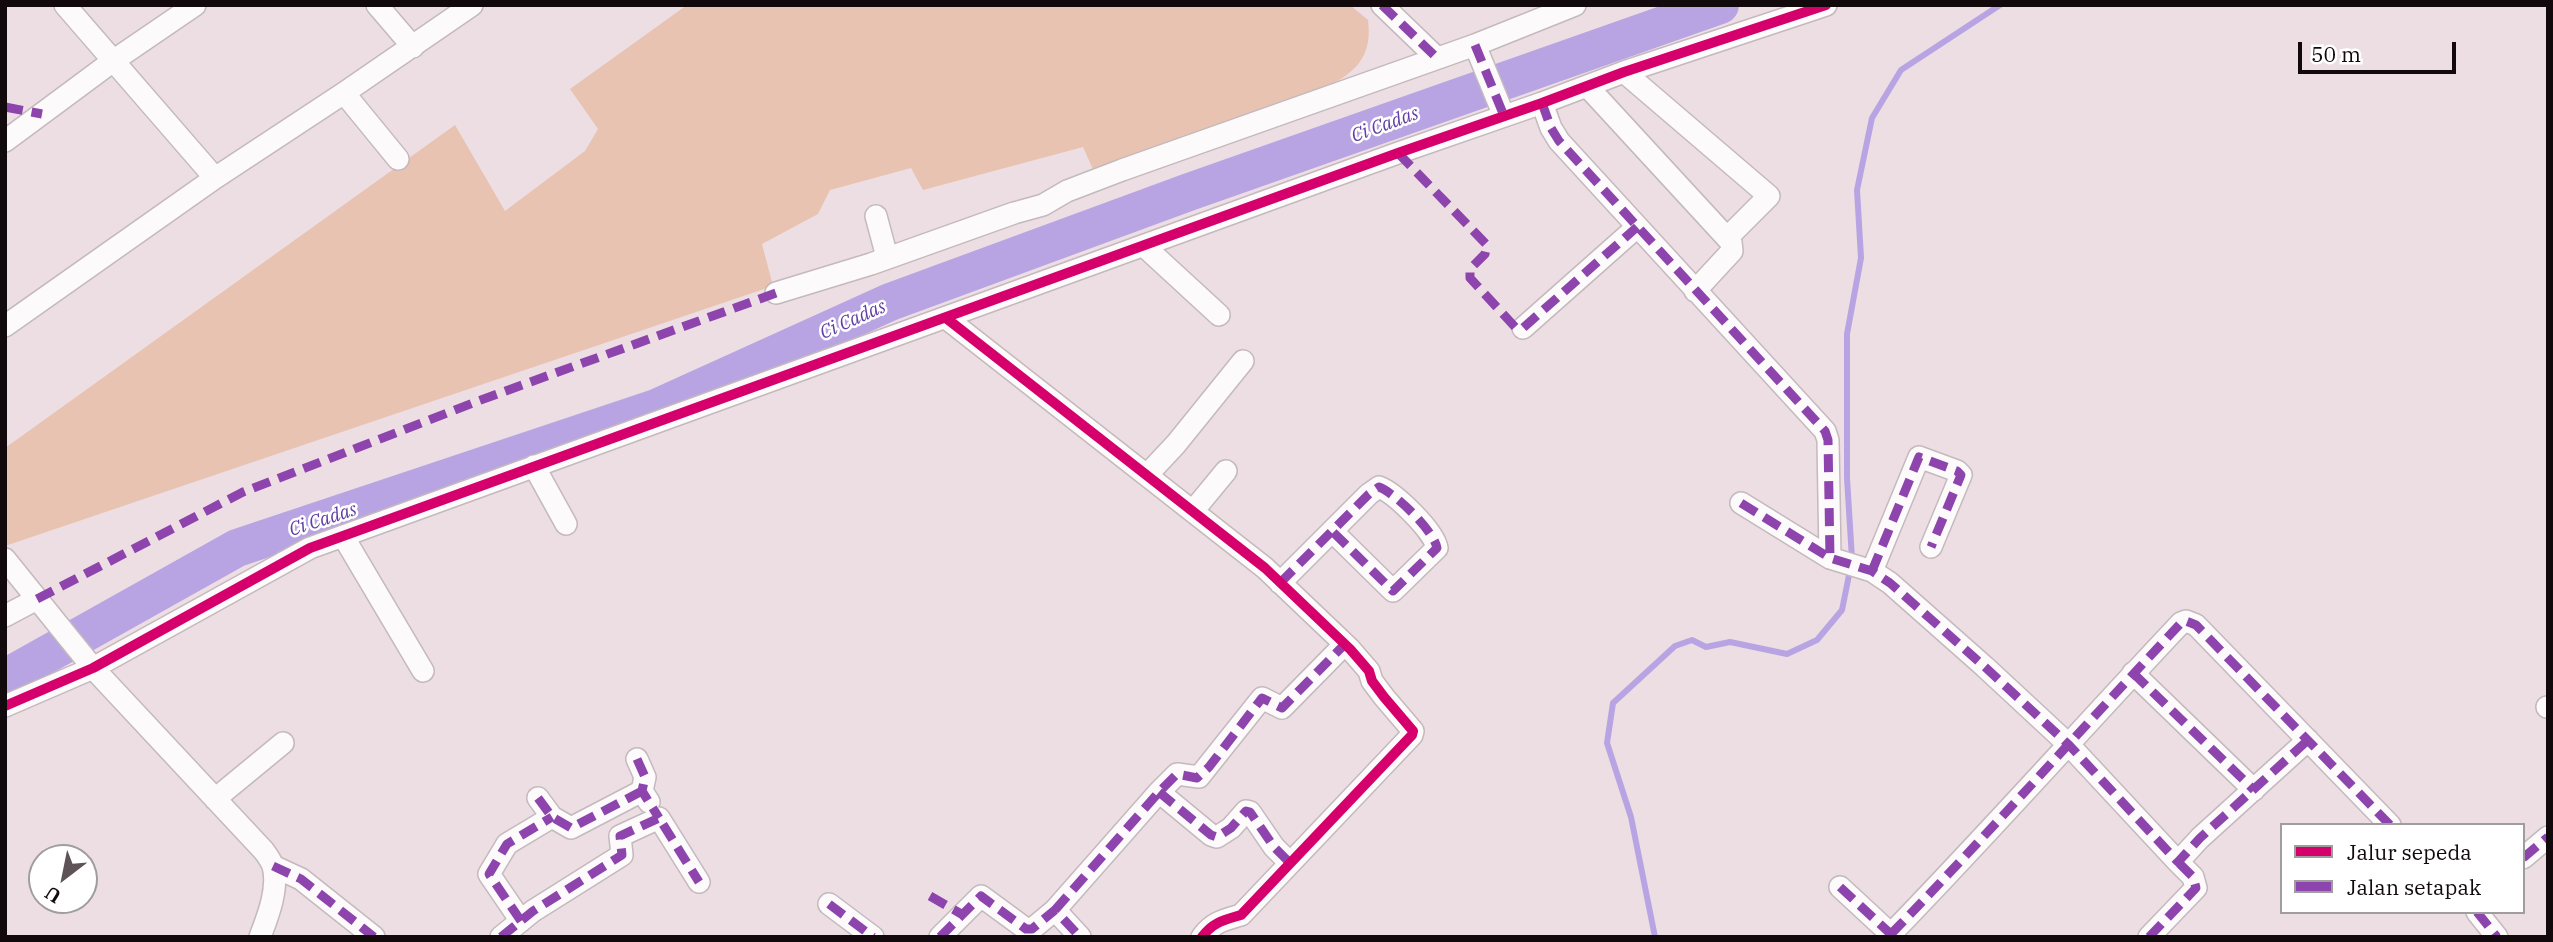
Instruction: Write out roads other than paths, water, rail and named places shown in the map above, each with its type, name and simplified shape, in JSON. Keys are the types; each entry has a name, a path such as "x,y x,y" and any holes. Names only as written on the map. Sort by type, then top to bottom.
{"street":[{"path":"65,5 215,178"},
{"path":"5,141 113,61 195,5"},
{"path":"377,5 413,47"},
{"path":"5,326 215,178 472,5"},
{"path":"1382,5 1436,57"},
{"path":"776,293 871,264 1043,205 1067,191 1122,170 1436,57 1477,49 1575,5"},
{"path":"5,706 310,548 1144,246 1502,111 1542,103 1624,72 1826,5"},
{"path":"1477,49 1502,111"},
{"path":"1624,72 1769,197 1727,238"},
{"path":"1587,86 1731,242 1732,251 1695,291"},
{"path":"344,93 398,159"},
{"path":"1542,103 1559,141 1828,435 1834,559"},
{"path":"876,216 887,257"},
{"path":"1523,328 1637,227"},
{"path":"1144,246 1219,314"},
{"path":"946,318 1265,568 1369,671 1372,681 1410,727 1412,735 1241,915 1223,919 1208,929 1202,937"},
{"path":"1147,475 1176,444 1243,361"},
{"path":"1868,570 1919,457 1957,471 1961,475 1931,547"},
{"path":"534,466 566,524"},
{"path":"1193,511 1226,471"},
{"path":"1280,583 1332,531 1369,494 1380,487 1387,490 1415,516 1436,540 1437,548 1393,591 1332,531"},
{"path":"1741,503 1834,559 1868,570 1912,602 2069,745 2193,877 2196,888 2149,937"},
{"path":"343,536 423,671"},
{"path":"5,559 89,663 264,851 273,866 271,908 260,937"},
{"path":"5,616 40,602"},
{"path":"1840,887 1892,935 2133,673 2181,622 2186,621 2196,625 2388,823"},
{"path":"940,937 981,896 1027,929 1032,929 1055,910 1159,792 1180,773 1194,779 1199,778 1262,698 1282,708 1344,645"},
{"path":"2133,673 2254,790"},
{"path":"2178,862 2200,838 2308,740"},
{"path":"215,799 283,743"},
{"path":"637,759 645,777 642,791 699,882"},
{"path":"538,798 552,817 574,827 642,791"},
{"path":"1159,792 1217,837 1231,828 1246,811 1250,812 1274,847 1290,863"},
{"path":"521,921 489,874 507,844 552,817"},
{"path":"501,937 533,911 622,855 620,836 659,818"},
{"path":"2525,857 2548,837"},
{"path":"273,866 301,879 374,937"},
{"path":"829,904 873,937"},
{"path":"1055,910 1080,937"},
{"path":"2479,914 2497,937"}],"waterway":[{"name":"Ci Cadas","path":"5,678 237,548 656,408 890,302 1189,192 1720,5"},
{"path":"1852,559 1847,478 1847,334 1861,258 1857,190 1872,118 1901,70 2000,5"},
{"path":"1655,937 1631,817 1607,743 1613,703 1675,646 1692,640 1706,647 1730,642 1787,654 1817,640 1842,610 1850,570"}]}
